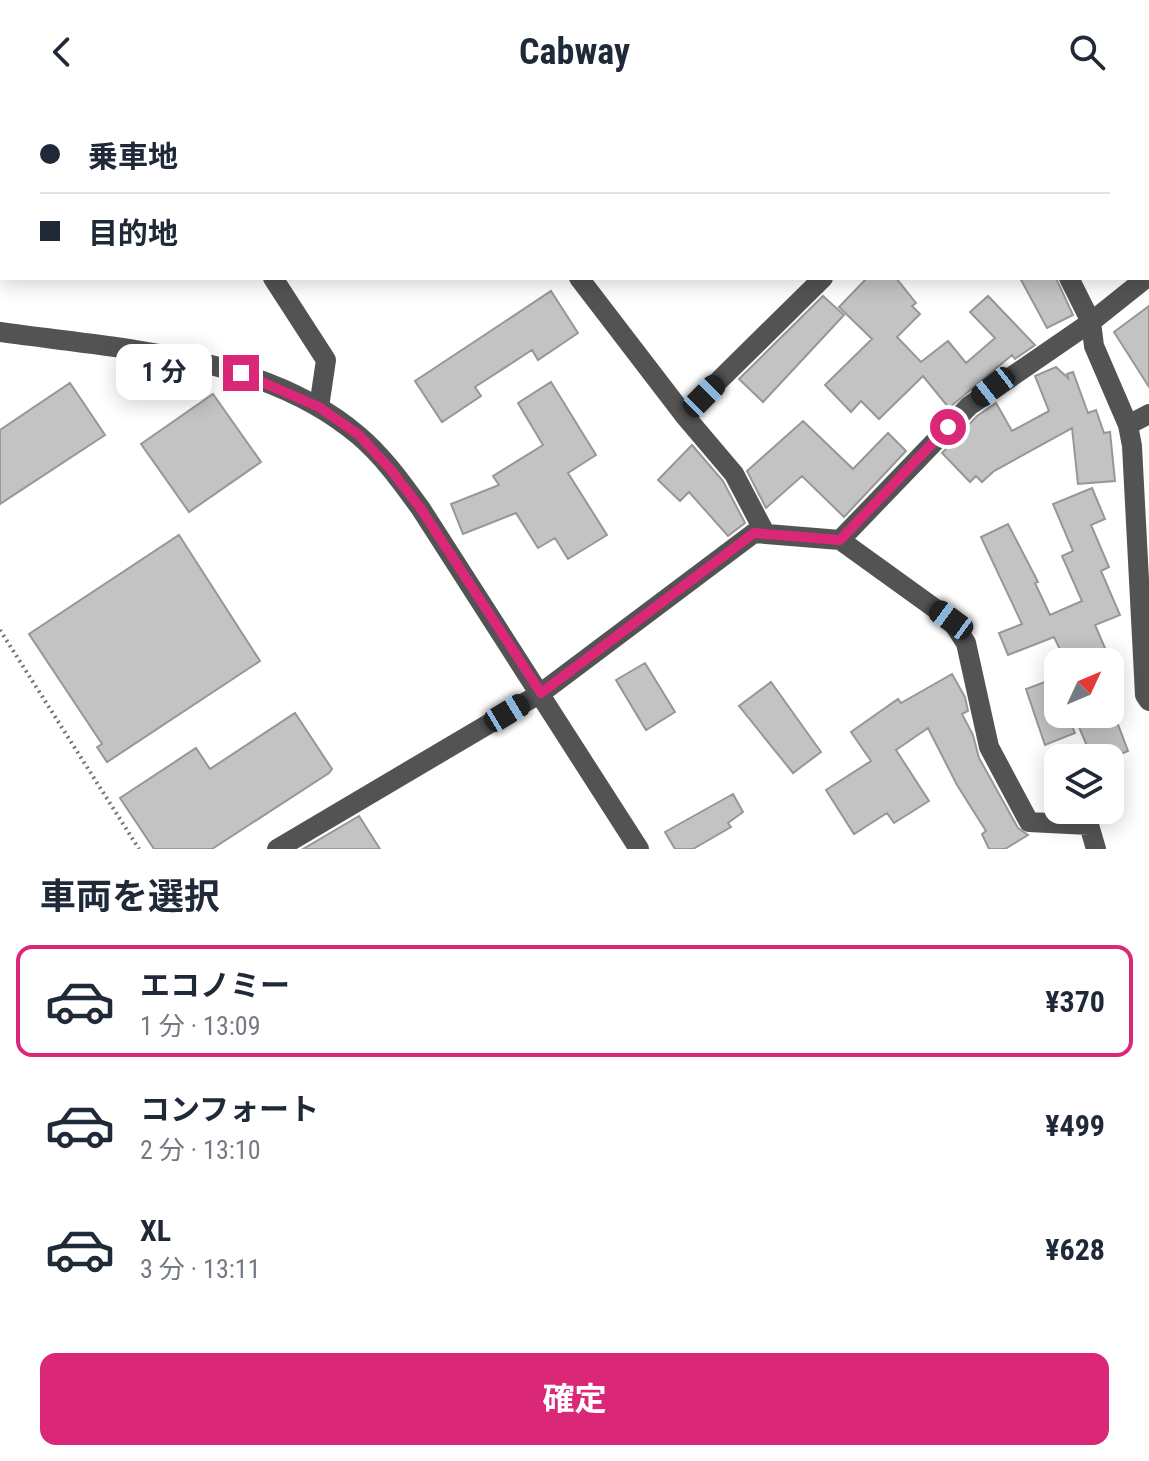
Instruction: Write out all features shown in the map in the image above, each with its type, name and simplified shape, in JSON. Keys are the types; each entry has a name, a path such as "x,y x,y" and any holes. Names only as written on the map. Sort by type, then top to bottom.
{"street":[{"path":"274,280 326,360 319,407"},
{"path":"581,280 684,415 734,474 765,533"},
{"path":"684,415 821,280"},
{"path":"1070,280 1091,322 1097,353 1128,425 1133,461 1145,695 1149,701"},
{"path":"840,540 969,406 1091,322 1144,280"},
{"path":"0,332 216,365 319,407 359,435 421,509 639,849"},
{"path":"1128,425 1149,414"},
{"path":"277,849 541,693 754,533 765,533 840,540 951,620 966,643 989,747 1029,822 1089,825 1096,849"}],"path":[{"path":"0,630 139,849"}],"building":[{"path":"865,280 898,280 916,303 912,306 920,314 897,337 921,362 948,341 966,363 995,338 970,312 988,296 1035,345 1015,359 1012,355 949,408 923,376 879,419 861,401 851,412 825,385 872,339 839,307"},
{"path":"1021,280 1057,280 1073,315 1047,328"},
{"path":"551,291 578,333 538,360 532,350 475,387 481,396 442,422 415,381"},
{"path":"823,296 844,315 763,402 739,379"},
{"path":"1149,306 1149,387 1114,332"},
{"path":"1056,367 1068,378 1067,374 1073,372 1088,413 1096,410 1104,433 1110,432 1115,481 1078,484 1072,428 994,471 982,482 976,476 970,482 942,453 977,416 996,403 1012,431 1049,411 1035,376"},
{"path":"551,382 596,455 568,473 607,535 568,559 555,538 538,548 516,513 463,534 451,504 499,485 493,476 543,445 518,403"},
{"path":"70,383 105,435 0,504 0,430"},
{"path":"213,394 261,462 189,512 141,444"},
{"path":"803,421 853,469 888,433 906,451 844,517 802,476 766,508 747,471"},
{"path":"692,445 723,481 745,523 728,536 689,492 680,501 658,480"},
{"path":"1092,488 1105,519 1091,525 1109,567 1101,571 1120,615 1095,625 1105,648 1059,648 1054,637 1008,655 999,633 1022,624 981,537 1008,524 1038,582 1035,583 1050,615 1082,601 1062,556 1073,551 1053,504"},
{"path":"179,535 260,661 107,762 97,747 102,744 29,634"},
{"path":"645,663 675,712 646,730 616,680"},
{"path":"952,674 965,697 968,711 962,714 973,735 979,758 1018,828 1028,835 1005,849 989,849 982,834 986,831 957,785 928,728 896,750 929,801 894,823 887,813 854,834 826,790 871,761 851,732 898,699 901,703"},
{"path":"771,682 821,752 793,773 739,706"},
{"path":"1044,682 1044,728 1073,728 1075,733 1045,744 1026,689"},
{"path":"295,713 332,769 329,773 212,849 154,849 120,798 196,748 210,769"},
{"path":"1079,728 1119,728 1128,751 1124,753 1124,744 1086,744"},
{"path":"733,794 743,812 728,823 731,827 693,849 675,849 665,832"},
{"path":"359,816 380,849 303,849"}],"route":[{"path":"241,373 319,407 359,435 421,509 541,693 754,533 840,540 948,427"}]}
